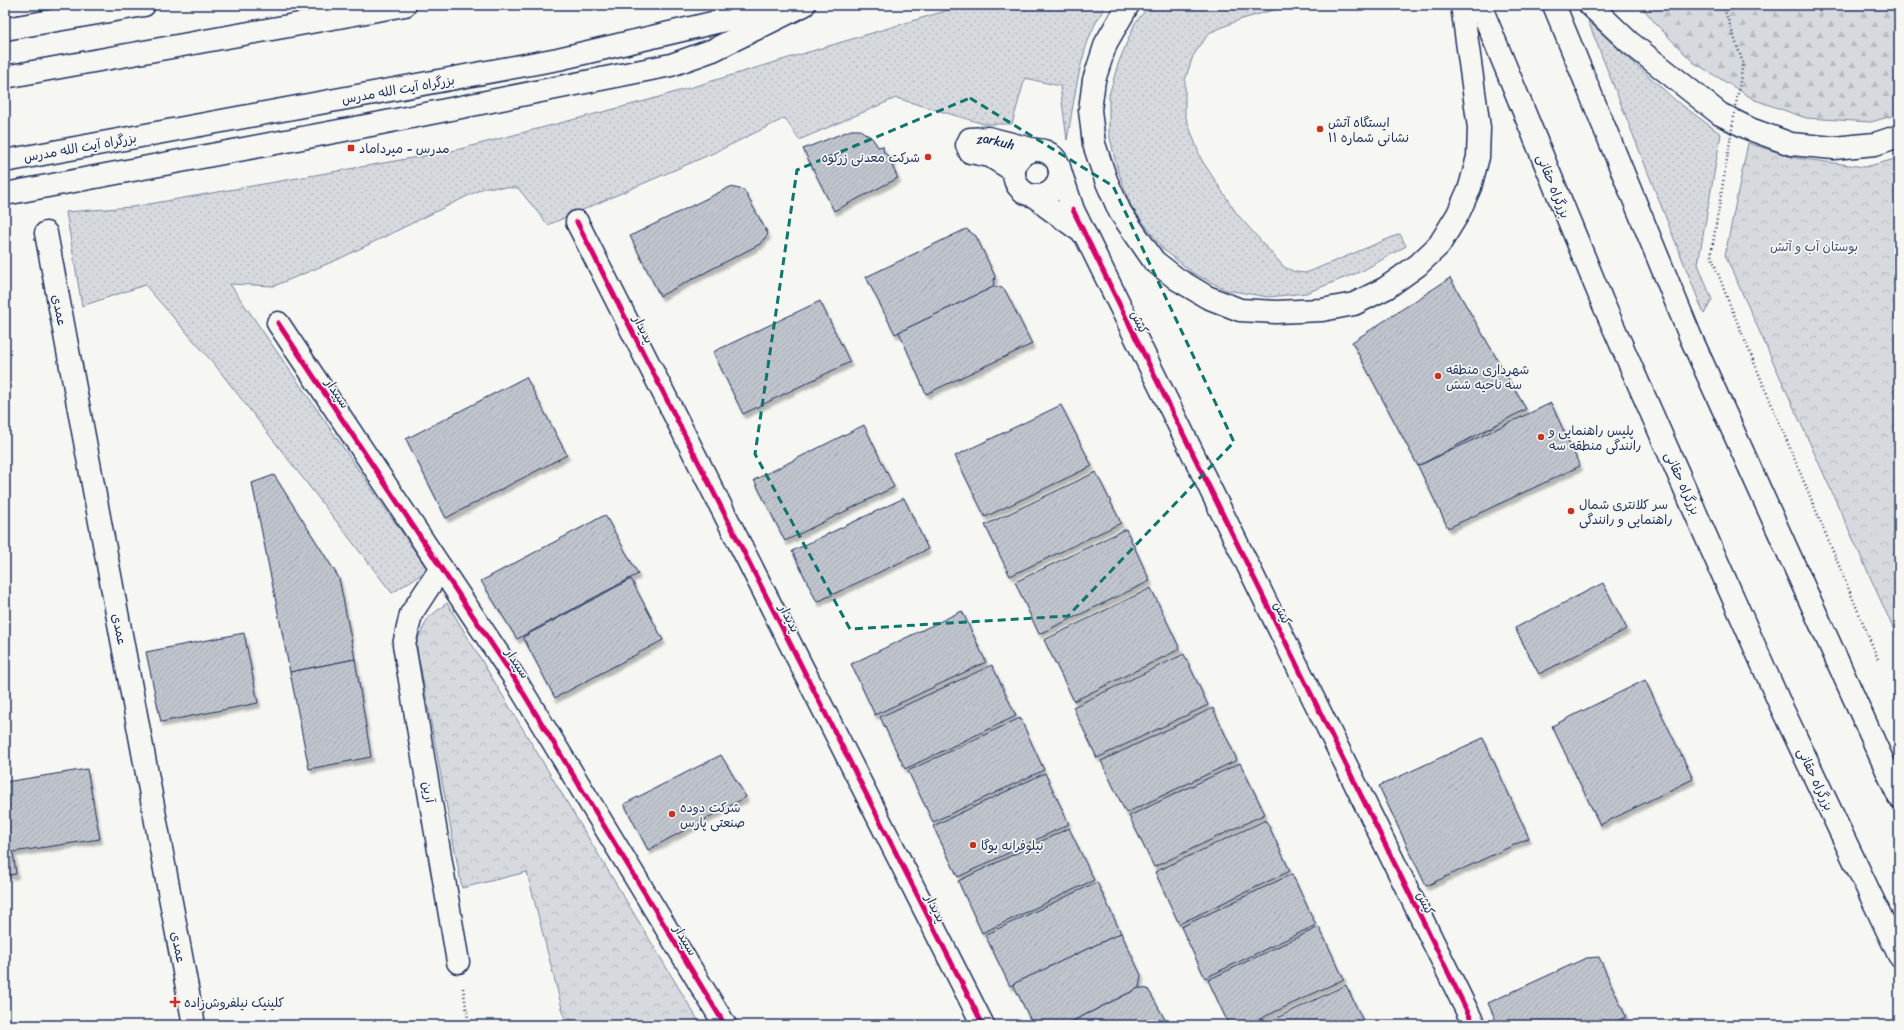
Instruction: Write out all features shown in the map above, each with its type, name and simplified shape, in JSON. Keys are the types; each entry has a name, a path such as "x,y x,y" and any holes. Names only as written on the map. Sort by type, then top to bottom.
{"main road":[{"path":"5,29 144,5"},
{"path":"5,77 405,5"},
{"name":"بزرگراه آیت الله مدرس","path":"5,161 558,59 789,5"},
{"path":"5,194 371,125 671,66 714,50 804,5"},
{"path":"1128,5 1106,43 1094,80 1090,110 1094,144 1106,180 1120,212 1154,261 1177,280 1207,297 1240,310 1276,312 1322,310 1354,304 1386,288 1418,265 1439,246 1458,214 1470,186 1479,150 1479,128 1462,5"},
{"name":"بزرگراه حقانی","path":"1480,5 1602,301 1780,704 1899,955"},
{"path":"1554,5 1691,338 1899,797"},
{"path":"1590,5 1629,42 1720,114 1750,129 1791,144 1834,148 1875,144 1899,136"},
{"name":"zarkuh","path":"1014,170 990,156 970,152 967,145 970,139 988,138 1035,150"},
{"path":"1035,150 1046,152 1054,158 1060,171 1060,178 1053,190 1048,194 1029,196 1018,187 1014,181 1014,170 1017,161 1022,155 1035,150"},
{"name":"کیش","path":"1060,171 1073,210 1085,235 1474,1025"},
{"path":"1036,196 1046,206 1085,235"},
{"name":"پدیدار","path":"577,222 983,1025"},
{"name":"عمدی","path":"46,232 194,1025"},
{"name":"سپیدار","path":"278,323 513,676 725,1025"},
{"name":"آرین","path":"442,568 411,614 404,645 458,962"}],"path":[{"path":"1722,5 1743,63 1711,255 1728,300 1878,659"},
{"path":"458,962 469,1025"}],"highlighted area":[{"path":"970,98 1113,186 1234,442 1068,616 850,629 755,454 797,170"}],"green space":[{"path":"965,5 1107,5 1090,35 1076,88 1067,140 1060,86 1025,78 1012,124 984,124 896,98 799,140 785,118 718,151 548,225 518,188 486,187 339,259 274,286 230,284 428,570 392,593 215,365 145,285 82,306 66,212 132,207 452,151 649,100"},
{"path":"1150,5 1290,5 1239,20 1209,33 1193,56 1185,80 1185,115 1201,159 1237,214 1284,267 1295,272 1306,273 1400,234 1406,246 1362,271 1306,293 1268,297 1226,290 1193,273 1163,249 1131,206 1117,168 1109,133 1109,95 1118,64 1135,23"},
{"path":"1640,5 1899,5 1899,114 1871,122 1806,118 1755,100 1693,62"},
{"path":"1588,21 1675,100 1721,134 1698,264 1712,300 1704,314"},
{"name":"بوستان آب و آتش","path":"1748,143 1796,158 1865,167 1899,158 1899,641 1725,255"},
{"path":"447,603 701,1025 584,1025 564,1016 527,872 462,888 416,643 428,618"}],"building":[{"path":"851,130 860,130 872,138 878,147 883,146 884,153 894,160 892,166 898,178 834,211 803,149"},
{"path":"730,187 744,190 768,234 760,244 660,296 630,236"},
{"path":"966,229 976,236 995,276 993,287 895,334 866,277"},
{"name":"شهرداری منطقه سه ناحیه شش","path":"1450,278 1526,409 1418,466 1352,342"},
{"path":"993,287 1000,287 1005,290 1032,344 926,394 899,332"},
{"path":"820,301 850,362 743,414 713,352"},
{"path":"526,377 567,455 446,518 406,439"},
{"path":"1551,403 1580,466 1448,528 1418,466"},
{"path":"1061,405 1092,466 985,517 955,456"},
{"path":"864,425 894,487 785,541 754,480"},
{"path":"1096,472 1121,523 1010,576 985,525"},
{"path":"274,475 339,578 355,659 290,672 252,483"},
{"path":"904,498 928,549 817,602 792,551"},
{"path":"605,515 638,574 517,639 481,581"},
{"path":"1126,529 1150,581 1039,634 1015,582"},
{"path":"631,579 663,640 555,698 523,637"},
{"path":"1603,583 1627,629 1539,674 1515,628"},
{"path":"1151,588 1180,649 1074,701 1044,640"},
{"path":"962,611 986,662 875,715 851,664"},
{"path":"244,633 258,703 161,722 146,652"},
{"path":"1184,654 1208,705 1097,758 1073,707"},
{"path":"355,659 371,757 309,769 290,672"},
{"path":"992,665 1016,716 905,769 880,717"},
{"path":"1645,680 1693,779 1600,825 1552,726"},
{"path":"1213,708 1237,760 1126,813 1101,761"},
{"path":"1020,718 1044,770 933,822 908,771"},
{"path":"1483,738 1529,838 1426,886 1379,786"},
{"path":"721,755 746,797 648,850 624,804"},
{"path":"1240,763 1265,814 1154,867 1129,816"},
{"path":"87,769 100,839 13,852 16,874 5,875 5,782"},
{"path":"1045,773 1069,824 958,877 933,826"},
{"path":"1266,820 1290,871 1179,924 1155,872"},
{"path":"1069,828 1094,880 982,933 958,881"},
{"path":"1292,874 1316,925 1205,978 1181,927"},
{"path":"1097,882 1121,933 1010,986 985,935"},
{"path":"1319,927 1344,979 1247,1025 1229,1025 1208,980"},
{"path":"1121,933 1141,975 1139,988 1065,1025 1033,1025 1013,984"},
{"path":"1599,957 1626,1017 1608,1025 1498,1025 1488,1003 1586,958"},
{"path":"1346,985 1365,1025 1262,1025"},
{"path":"1139,988 1148,989 1168,1025 1065,1025"}],"cycle path":[{"path":"1073,210 1474,1025"},
{"path":"577,222 983,1025"},
{"path":"278,323 513,676 725,1025"}],"place":[{"name":"ایستگاه آتش نشانی شماره ۱۱","path":"1320,129"},
{"name":"مدرس - میرداماد","path":"351,148"},
{"name":"شرکت معدنی زرکوه","path":"928,157"},
{"name":"شهرداری منطقه سه ناحیه شش","path":"1438,376"},
{"name":"پلیس راهنمایی و رانندگی منطقه سه","path":"1541,437"},
{"name":"سر کلانتری شمال راهنمایی و رانندگی","path":"1571,511"},
{"name":"شرکت دوده صنعتی پارس","path":"672,814"},
{"name":"نیلوفرانه یوگا","path":"973,845"},
{"name":"کلینیک نیلفروش‌زاده","path":"175,1002"}]}
